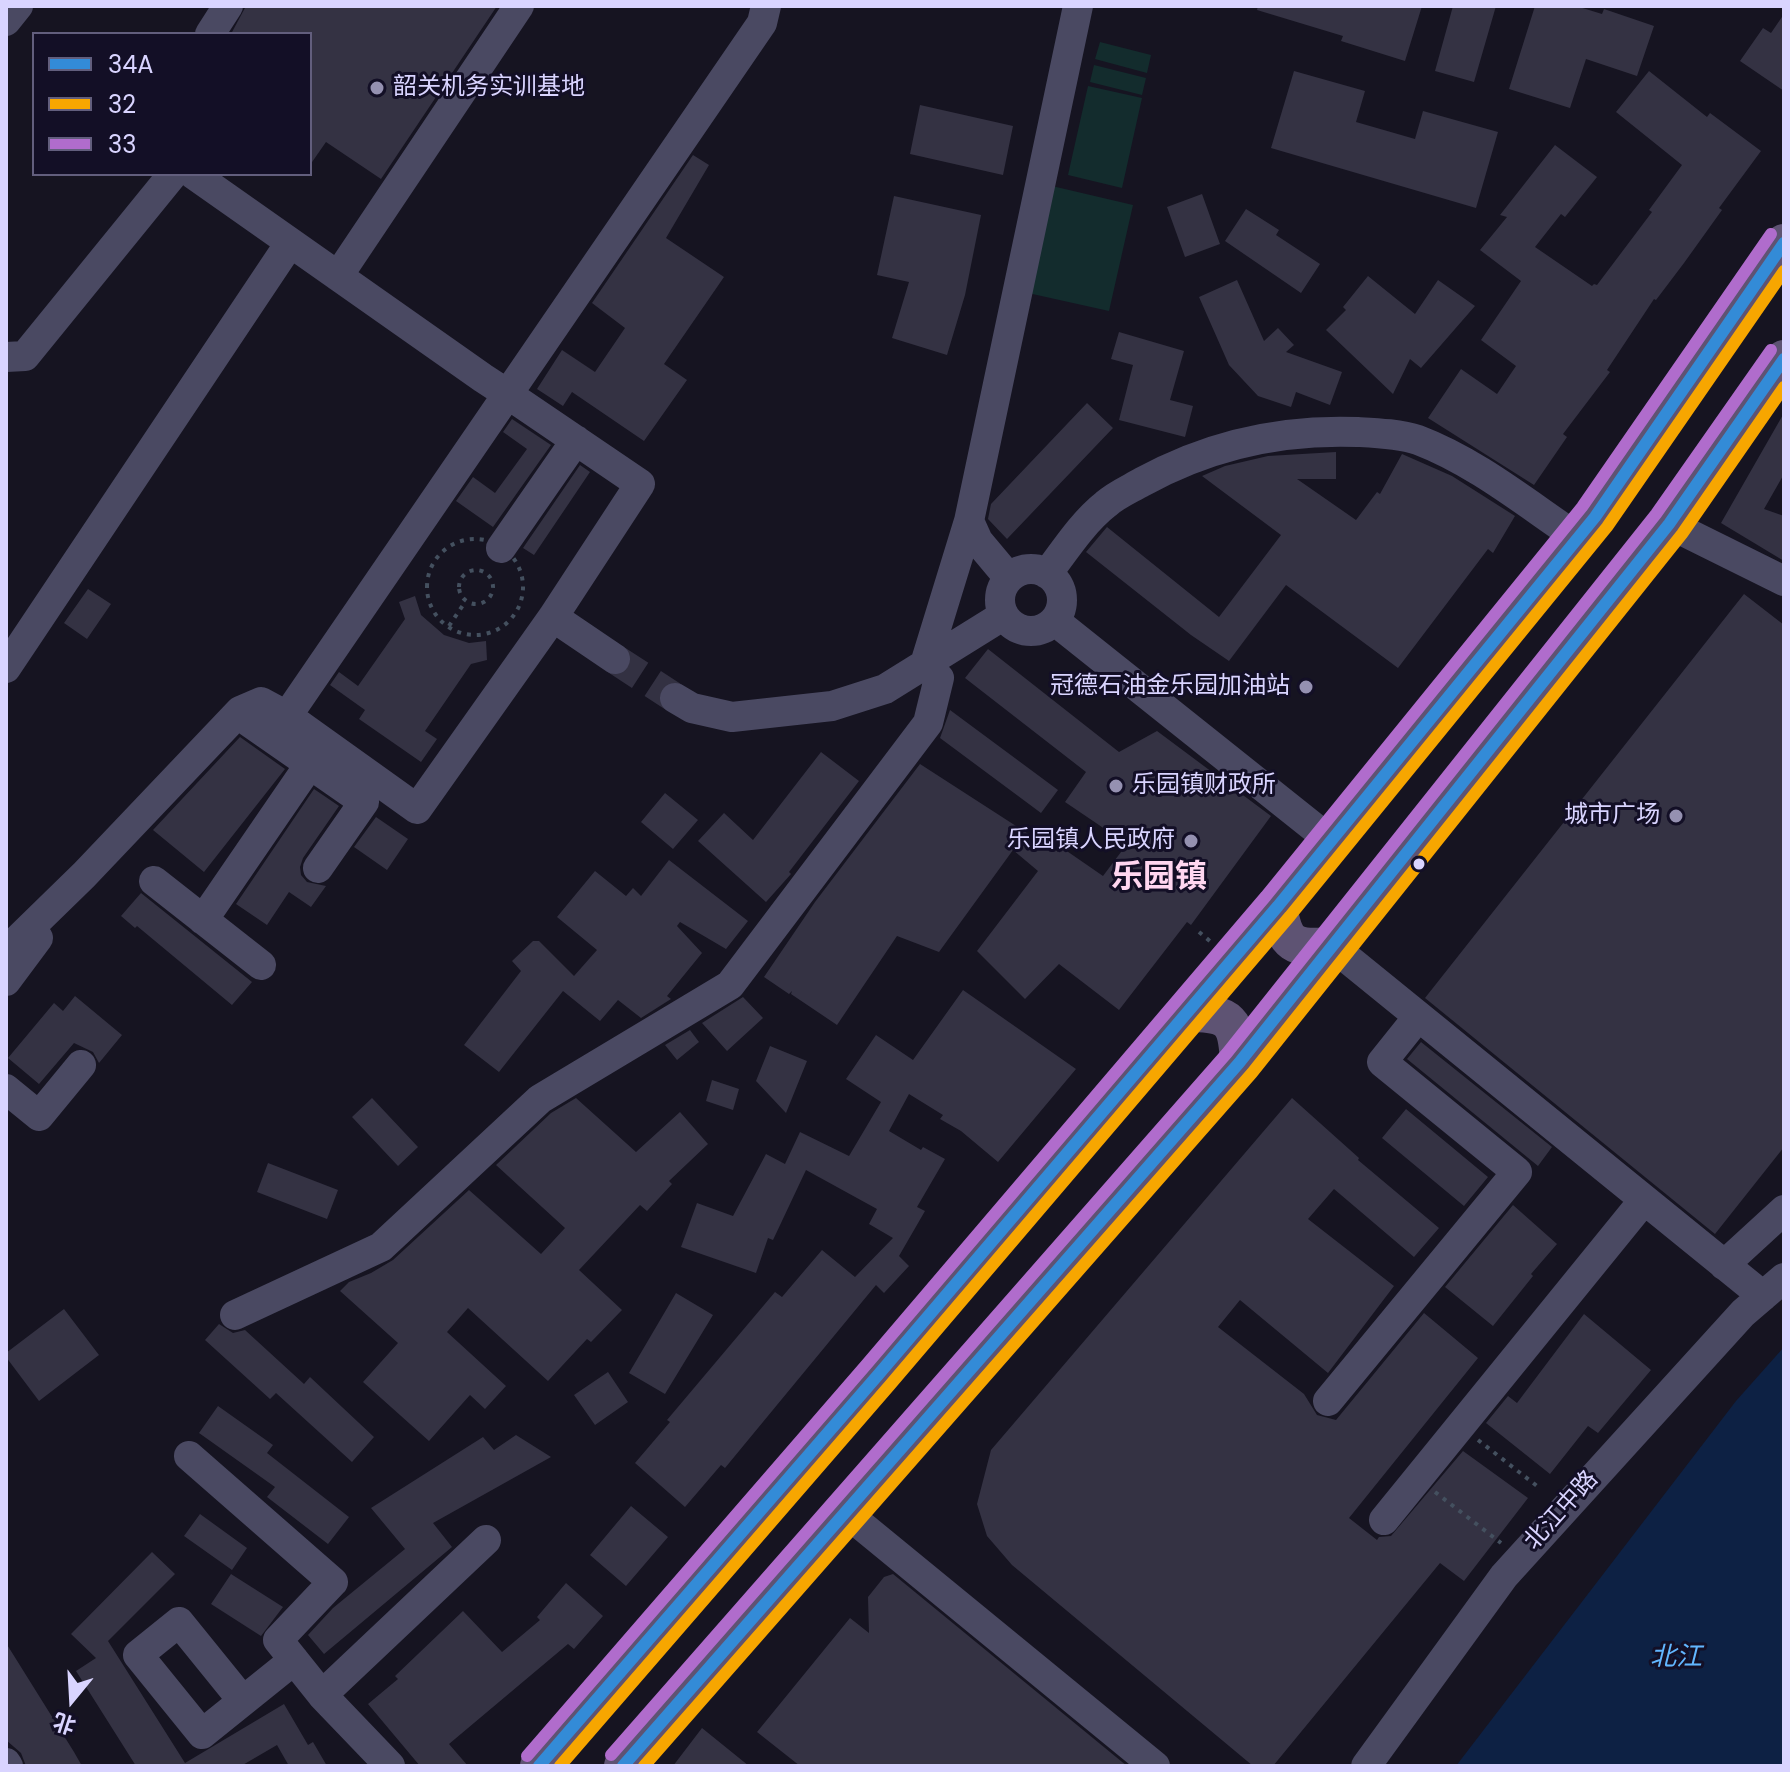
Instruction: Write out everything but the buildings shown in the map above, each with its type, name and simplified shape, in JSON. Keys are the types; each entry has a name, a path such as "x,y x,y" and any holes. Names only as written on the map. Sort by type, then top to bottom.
{"main road":[{"path":"539,1766 1278,906 1578,538 1784,243"},
{"path":"623,1766 1239,1063 1669,524 1784,359"},
{"path":"1278,906 1283,931 1292,944 1305,948 1332,946"},
{"path":"1188,1013 1215,1014 1232,1024 1238,1039 1239,1063"}],"street":[{"path":"6,21 18,6"},
{"path":"211,32 228,6"},
{"path":"338,276 519,6"},
{"path":"287,716 762,23 766,6"},
{"path":"925,664 969,521 1078,6"},
{"path":"6,357 25,356 171,176"},
{"path":"196,176 640,484 553,617 417,809 317,754 249,722"},
{"path":"6,668 290,243"},
{"path":"1047,574 1105,504 1138,484 1178,462 1218,448 1284,433 1344,432 1415,439 1462,461 1578,538"},
{"path":"501,548 576,440"},
{"path":"969,521 978,541 1009,578"},
{"path":"1669,524 1776,579"},
{"path":"1026,569 1047,574 1056,581 1063,601 1055,621 1047,627 1028,631 1018,628 1004,615 1000,595 1009,578 1026,569"},
{"path":"675,698 692,708 732,717 832,706 885,689 1004,615"},
{"path":"553,617 615,659"},
{"path":"1055,621 1331,841"},
{"path":"235,1315 381,1247 540,1099 730,985 928,723 939,678 925,664"},
{"path":"6,951 84,875 240,711 261,702 287,716 317,754 364,802 318,868"},
{"path":"203,920 317,754"},
{"path":"6,981 84,875"},
{"path":"154,881 261,965"},
{"path":"1332,946 1724,1265 1774,1287"},
{"path":"1328,1401 1517,1172 1382,1062 1418,1017"},
{"path":"6,1089 39,1116 81,1065"},
{"path":"1384,1520 1644,1200"},
{"path":"1724,1265 1784,1210"},
{"name":"北江中路","path":"1366,1766 1504,1576 1743,1313 1774,1287"},
{"path":"189,1456 333,1582 278,1640 322,1695 390,1766"},
{"path":"845,1512 1155,1766"},
{"path":"322,1695 486,1540"},
{"path":"243,1701 294,1660"}],"path":[{"path":"481,539 501,548 517,563 522,577 522,596 510,620 484,634 469,634 449,626 433,610 427,596 431,566 446,548 466,540 481,539"},
{"path":"480,570 487,574 494,589 491,597 476,604 466,601 458,589 464,574 480,570"},
{"path":"449,626 466,601"},
{"path":"1460,1426 1537,1486"},
{"path":"1417,1479 1521,1557"}],"green space":[{"path":"1100,42 1151,55 1147,73 1095,59"},
{"path":"1094,65 1146,78 1142,95 1090,82"},
{"path":"1088,86 1142,98 1122,188 1068,175"},
{"path":"1052,186 1133,205 1109,311 1028,293"}],"water":[{"name":"北江","path":"1784,1347 1784,1766 1456,1766 1736,1401"}],"tunnel":[{"path":"615,659 675,698"}],"transit line":[{"name":"33","path":"527,1756 1266,896 1582,507 1771,234"},
{"name":"34A","path":"539,1766 1278,906 1595,517 1784,243"},
{"name":"32","path":"560,1766 1290,916 1607,527 1784,271"},
{"name":"33","path":"611,1755 1227,1053 1656,514 1771,350"},
{"name":"34A","path":"623,1766 1239,1063 1669,524 1784,359"},
{"name":"32","path":"644,1766 1252,1073 1682,534 1784,387"}],"place":[{"name":"韶关机务实训基地","path":"377,88"},
{"name":"冠德石油金乐园加油站","path":"1306,687"},
{"name":"乐园镇财政所","path":"1116,786"},
{"name":"城市广场","path":"1676,816"},
{"name":"乐园镇人民政府","path":"1191,841"}],"district":[{"name":"乐园镇","path":"1159,879"}]}
